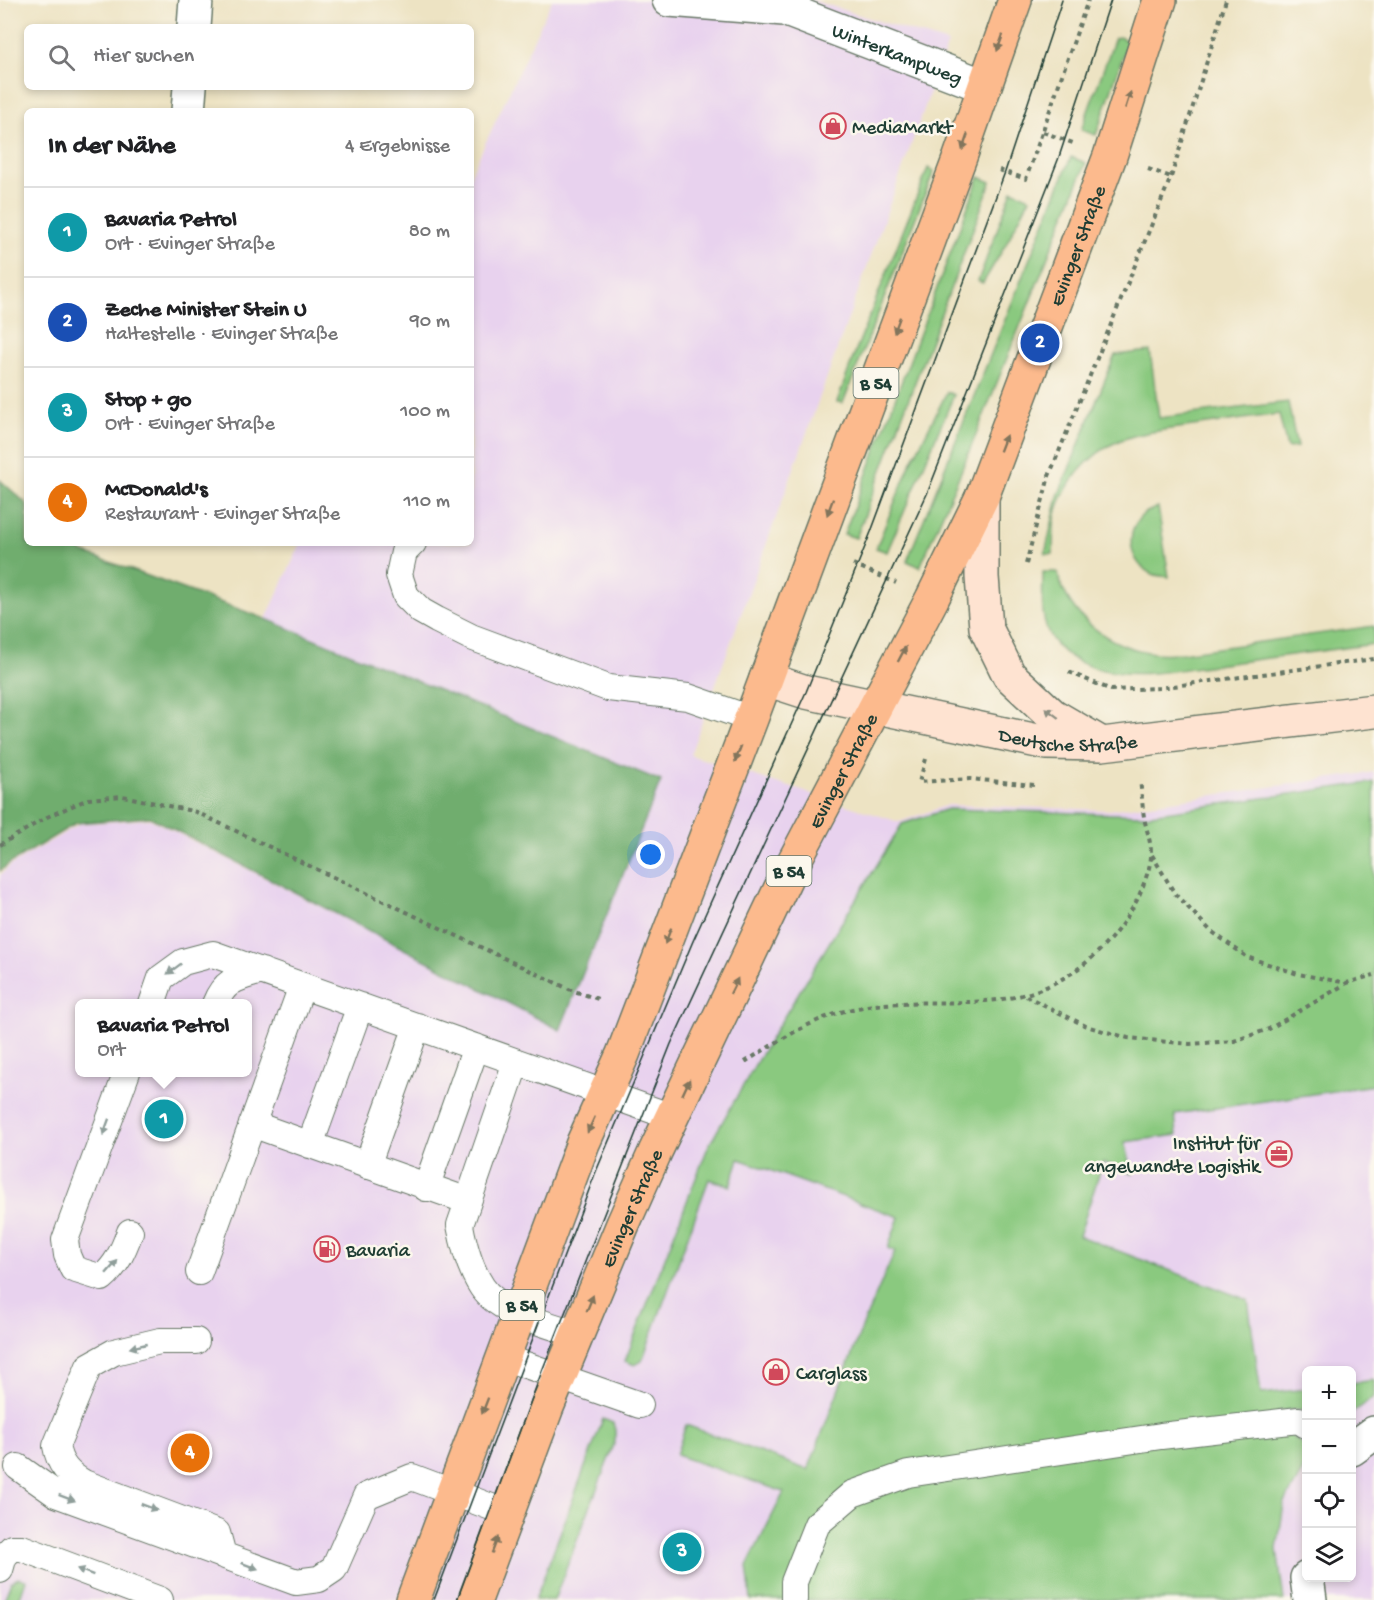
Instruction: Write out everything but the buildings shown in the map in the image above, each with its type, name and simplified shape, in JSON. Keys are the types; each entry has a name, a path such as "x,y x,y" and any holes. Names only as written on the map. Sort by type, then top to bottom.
{"main road":[{"name":"B 54","path":"412,1600 583,1143 638,1014 751,719 960,157 1015,0"},
{"name":"Evinger Straße","path":"475,1600 560,1377 622,1224 787,874 932,599 982,497 1110,156 1160,0"}],"street":[{"path":"194,24 196,0"},
{"name":"Winterkampweg","path":"669,0 784,9 984,86"},
{"path":"188,108 190,90"},
{"path":"982,497 982,577 986,628 1010,675 1052,715 1101,744"},
{"name":"Deutsche Straße","path":"766,679 806,692 1047,743 1101,744 1374,711"},
{"path":"1356,1446 1374,1433"},
{"path":"1308,1582 1310,1600"}],"lane":[{"path":"410,546 404,552 399,575 406,596 421,611 471,637 608,688 688,697 751,719"},
{"path":"154,999 161,978 183,962 213,954 672,1117"},
{"path":"217,999 220,990 233,980 262,971"},
{"path":"199,1272 302,986"},
{"path":"310,1145 360,1006"},
{"path":"367,1166 417,1026"},
{"path":"426,1188 476,1047"},
{"path":"516,1062 460,1225 465,1251 482,1289 508,1310 578,1334"},
{"path":"125,1077 65,1240 67,1255 73,1269 102,1278 120,1256 130,1232"},
{"path":"252,1124 426,1188 468,1201"},
{"path":"196,1341 160,1341 114,1352 89,1366 56,1446 58,1456 71,1476 217,1533 223,1555"},
{"path":"503,1357 640,1406"},
{"path":"794,1600 794,1582 817,1524 852,1494 908,1474 1161,1436 1299,1420 1302,1422"},
{"path":"18,1467 56,1494 296,1582 319,1579 334,1569 366,1496 411,1477 507,1513"},
{"path":"0,1570 4,1556 12,1548 22,1548 159,1600"}],"path":[{"path":"1043,132 1088,0"},
{"path":"1026,575 1025,565 1049,476 1171,177 1226,0"},
{"path":"815,548 932,599"},
{"path":"1067,671 1111,690 1159,687 1374,659"},
{"path":"1140,779 1152,854 1175,894 1211,931 1248,957 1298,974 1347,984"},
{"path":"0,845 47,817 88,799 123,796 196,812 572,990 638,1014"},
{"path":"735,1068 803,1027 845,1011 892,1002 940,1004 988,1001 1025,995 1072,974 1105,947 1126,920 1142,890 1152,854"},
{"path":"1025,995 1086,1026 1128,1038 1190,1044 1234,1041 1269,1029 1347,984 1374,975"}],"shaded area":[{"path":"552,0 812,0 948,43 690,755 899,822 948,805 1110,810 1374,772 1374,1600 0,1600 0,875 11,865 79,824 150,819 560,1030 661,781 266,619 300,546 474,546 474,168"}],"green space":[{"path":"1119,37 1128,41 1096,135 1081,130 1115,38"},
{"path":"1071,157 1086,163 920,567 907,561"},
{"path":"928,168 934,171 843,403 837,402 856,350"},
{"path":"979,177 991,182 856,538 844,534"},
{"path":"1012,190 1030,198 983,283 978,281"},
{"path":"1150,351 1159,418 1288,402 1297,447 1287,448 1279,414 1153,432 1119,441 1087,462 1071,482 1057,510 1053,554 1045,554 1058,496 1115,355"},
{"path":"947,392 954,395 887,552 876,548 909,467"},
{"path":"0,480 24,501 24,546 75,546 82,552 266,619 661,781 560,1030 150,817 76,823 0,871"},
{"path":"1158,507 1169,577 1152,574 1143,568 1133,553 1131,544 1134,527 1138,520 1145,513"},
{"path":"1043,572 1057,572 1071,603 1093,627 1106,637 1137,650 1182,653 1374,626 1374,644 1164,672 1139,674 1105,671 1079,662 1064,652 1052,639 1043,615"},
{"path":"1374,782 1374,1085 1175,1114 1177,1135 1125,1142 1133,1174 1103,1162 1079,1236 1248,1300 1261,1394 1302,1389 1302,1409 1278,1411 1285,1432 1302,1443 1302,1472 1284,1504 1277,1549 1284,1600 751,1600 747,1566 784,1492 676,1455 686,1425 808,1470 865,1320 895,1251 888,1248 899,1217 739,1159 730,1186 709,1179 642,1361 635,1365 625,1361 708,1147 763,1051 902,824 948,809 1144,815"},
{"path":"1374,1380 1374,1397 1356,1410 1356,1382"},
{"path":"603,1419 613,1423 615,1442 554,1600 535,1600"},
{"path":"18,1578 26,1580 19,1600 4,1600 11,1582"}],"tram line":[{"path":"434,1600 595,1174 693,941 806,692 871,532 1005,172 1062,0"},
{"path":"457,1600 542,1371 671,1044 927,494 1058,160 1111,0"}],"place":[{"name":"MediaMarkt","path":"833,126"},
{"name":"Zeche Minister Stein U","path":"1040,343"},
{"name":"Bavaria Petrol","path":"164,1119"},
{"name":"Institut für angewandte Logistik","path":"1279,1154"},
{"name":"Bavaria","path":"327,1249"},
{"name":"Carglass","path":"776,1372"},
{"name":"McDonald's","path":"190,1453"},
{"name":"Stop + go","path":"682,1552"}]}
